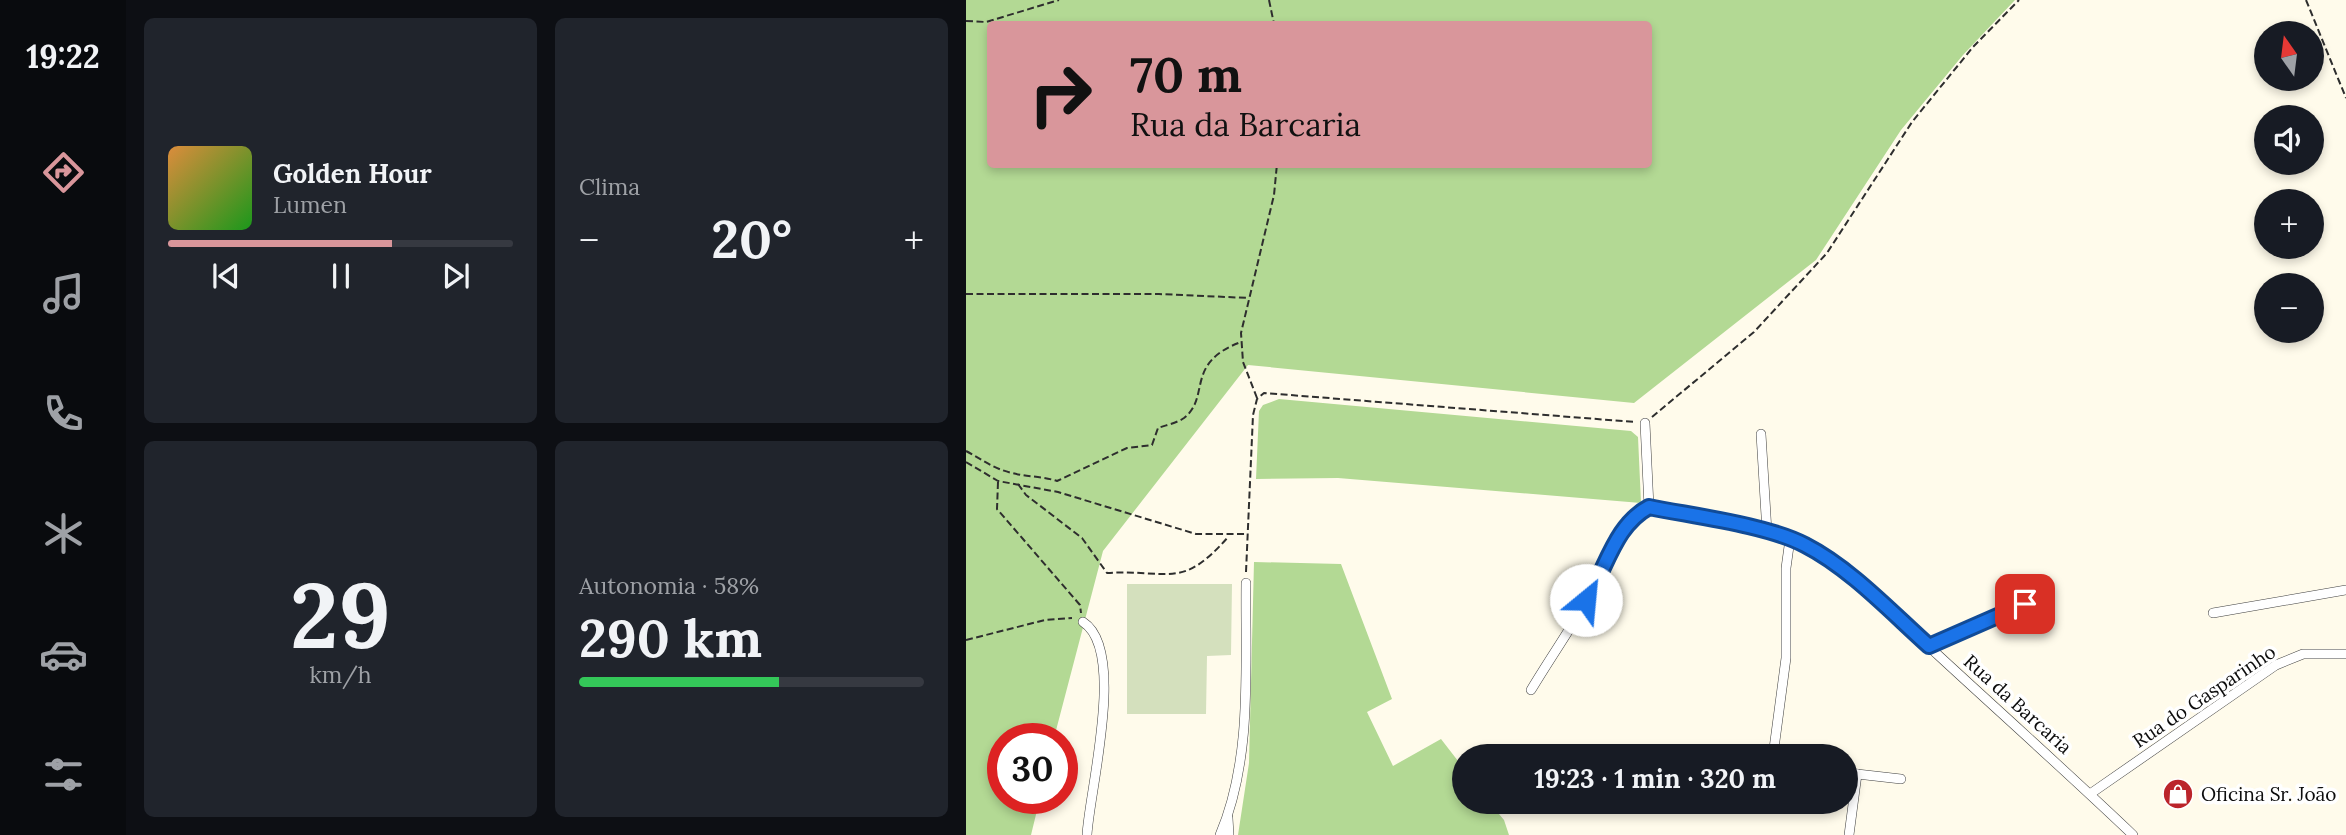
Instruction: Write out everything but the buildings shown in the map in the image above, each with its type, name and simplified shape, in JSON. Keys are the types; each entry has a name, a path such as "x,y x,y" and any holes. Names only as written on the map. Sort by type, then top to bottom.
{"street":[{"path":"1531,690 1597,584 1622,531 1638,513 1649,507 1645,423"},
{"path":"1761,434 1767,532"},
{"name":"Rua da Barcaria","path":"1649,507 1790,539 1836,566 1929,646 2133,835"},
{"path":"1775,744 1786,658 1786,568 1790,539"},
{"path":"1220,835 1228,816 1243,736 1246,583"},
{"path":"2213,613 2346,590"},
{"path":"1929,646 2025,604"},
{"path":"1083,622 1096,635 1101,654 1103,719 1087,835"},
{"name":"Rua do Gasparinho","path":"2090,794 2276,665 2303,654 2346,653"},
{"path":"1858,774 1901,779"},
{"path":"1849,835 1852,814"},
{"path":"1228,816 1229,835"}],"path":[{"path":"989,21 1059,0"},
{"path":"1269,0 1273,21"},
{"path":"1257,399 1264,393 1645,423 1754,332 1827,253 1912,122 1973,47 2019,0"},
{"path":"2305,0 2346,98"},
{"path":"966,21 987,22"},
{"path":"1246,583 1250,452 1257,399 1243,362 1241,333 1274,195 1276,168"},
{"path":"966,294 1159,294 1249,298"},
{"path":"966,451 983,463 1013,473 1039,475 1057,481 1127,448 1152,445 1158,428 1183,419 1192,409 1203,370 1223,349 1241,342"},
{"path":"966,461 998,481 1071,496 1196,534 1247,534"},
{"path":"998,481 997,509 1080,606 1083,622"},
{"path":"1017,484 1026,495 1082,538 1107,573 1189,572 1201,565 1229,536"},
{"path":"966,640 1045,620 1070,617 1083,622"}],"green space":[{"path":"966,0 2015,0 1963,55 1901,130 1816,260 1634,403 1248,365 1103,551 1058,723 987,723 987,814 1036,814 1031,835 966,835"},
{"path":"1279,399 1631,431 1638,437 1641,503 1338,478 1256,479 1259,411 1263,405"},
{"path":"1254,562 1341,564 1392,699 1367,712 1393,766 1441,739 1452,753 1452,814 1499,814 1509,835 1238,835 1249,763"},
{"path":"1127,584 1232,584 1231,655 1207,656 1206,714 1127,714"}],"place":[{"name":"Oficina Sr. João","path":"2178,794"}],"route":[{"path":"1586,600 1597,584 1622,531 1638,513 1649,507 1773,534 1806,545 1836,566 1929,646 2025,604"}]}
